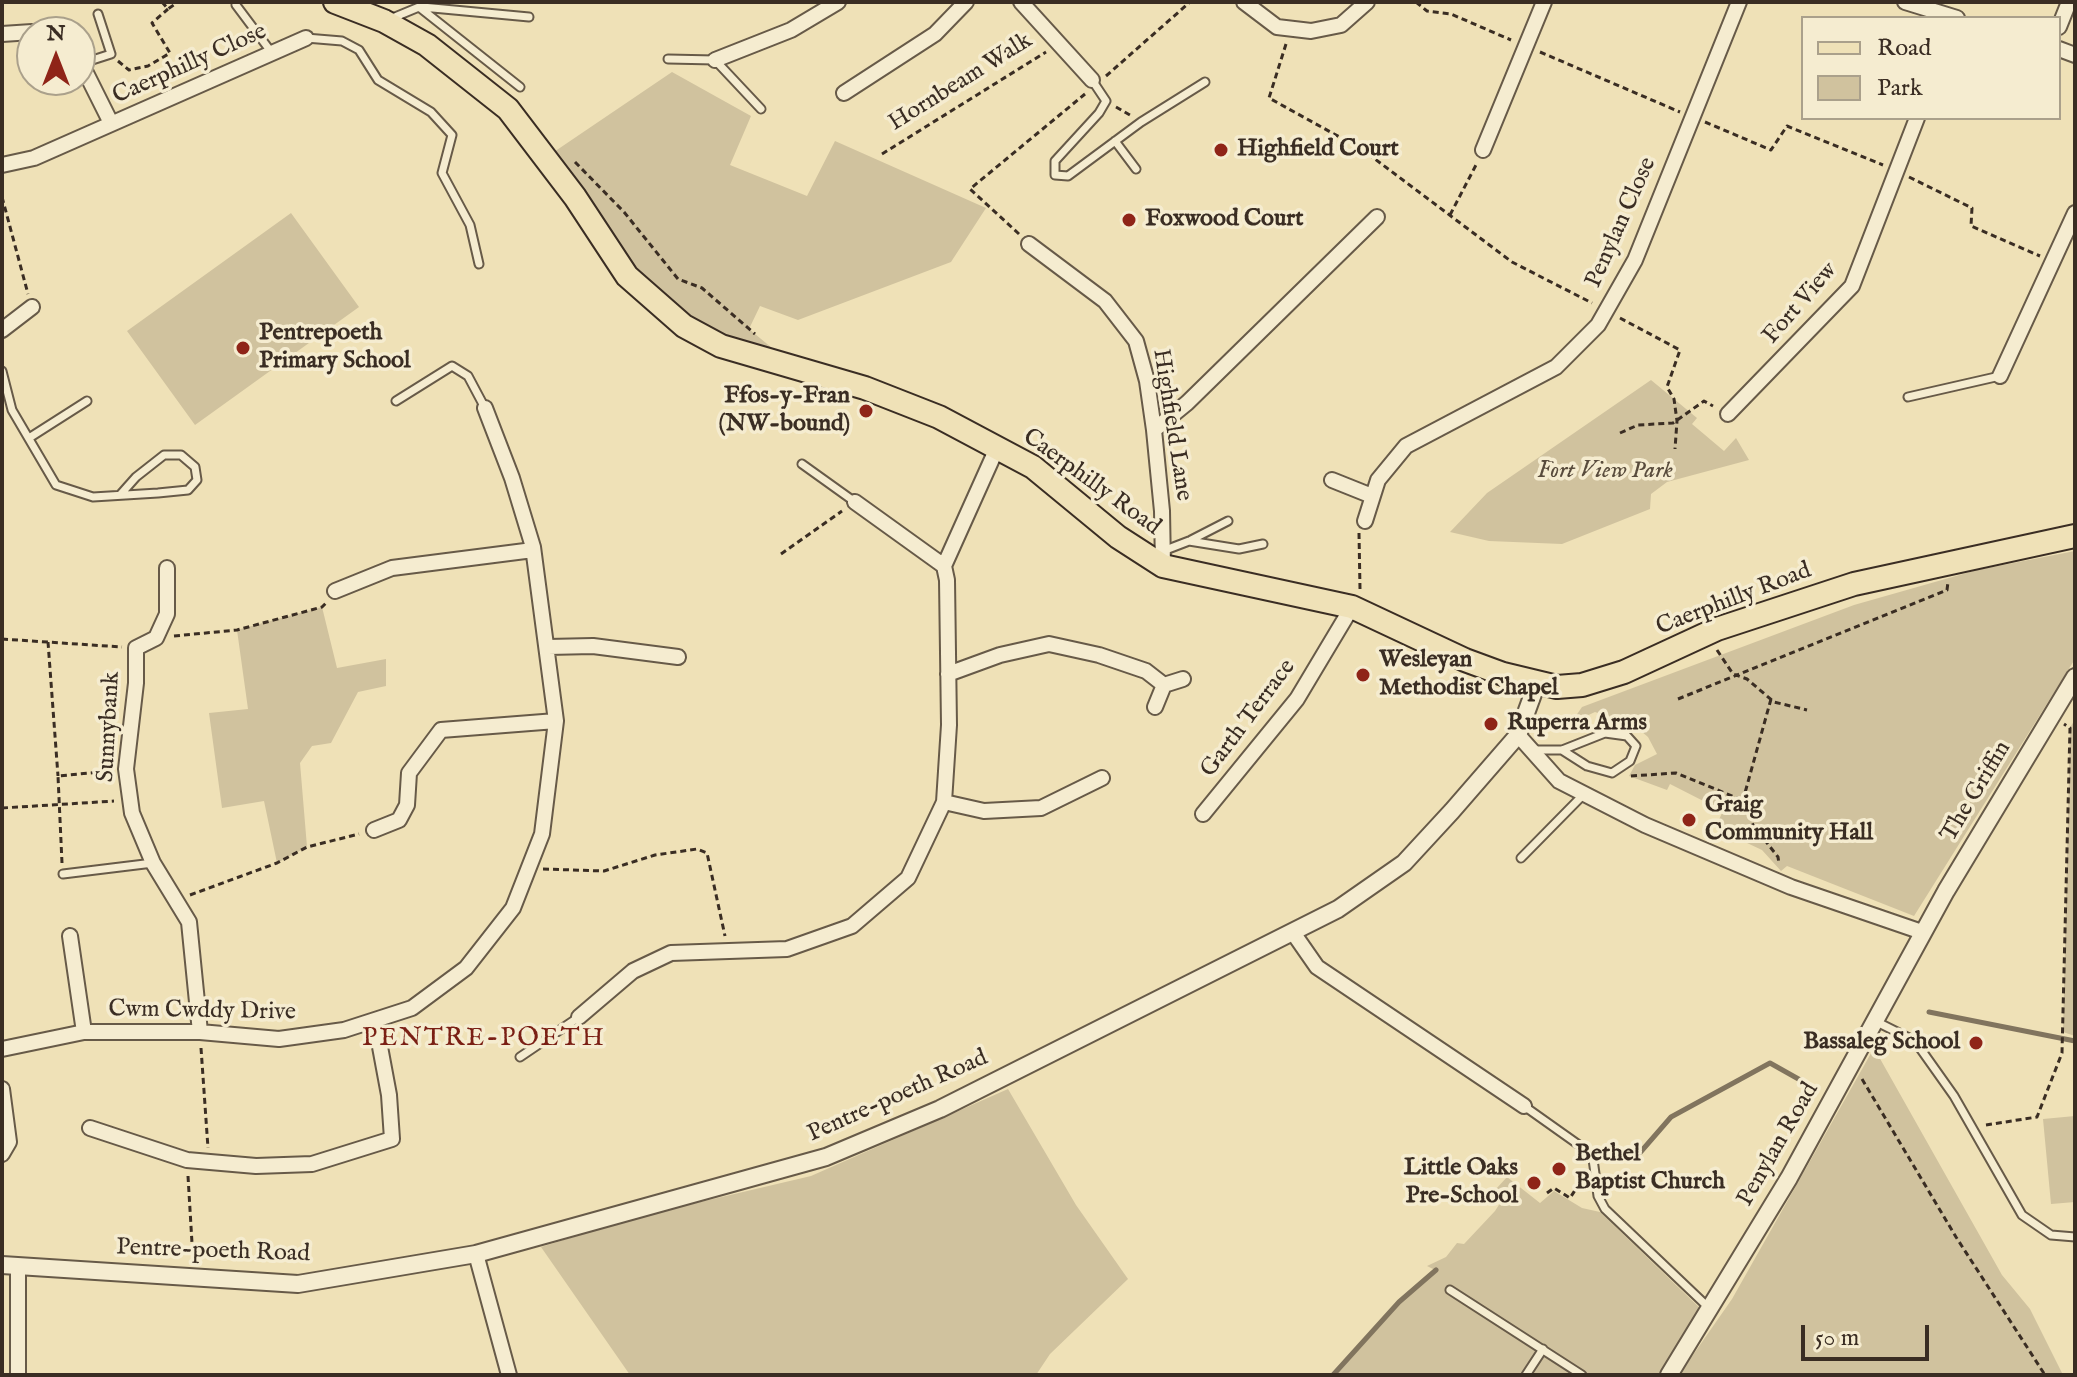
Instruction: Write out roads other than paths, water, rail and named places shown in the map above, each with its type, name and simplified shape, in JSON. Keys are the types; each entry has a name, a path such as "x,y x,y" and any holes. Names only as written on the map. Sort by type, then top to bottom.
{"main road":[{"name":"Caerphilly Road","path":"335,2 384,21 427,45 508,109 575,197 627,276 684,326 721,346 865,388 939,417 1033,467 1118,537 1163,559 1356,598 1465,660 1537,683 1557,687 1582,685 1624,672 1707,633 1854,584 2075,536"}],"street":[{"path":"715,60 791,30 838,2"},
{"path":"844,93 935,34 966,2"},
{"path":"1021,2 1094,82"},
{"path":"1246,3 1277,27 1311,31 1341,25 1367,2"},
{"path":"1483,150 1544,2"},
{"name":"Penylan Close","path":"1365,521 1378,480 1406,446 1556,367 1598,325 1635,260 1739,2"},
{"path":"1905,2 1950,16"},
{"path":"2061,22 2069,2"},
{"name":"Caerphilly Close","path":"2,165 34,158 306,38"},
{"path":"96,91 111,123"},
{"name":"Fort View","path":"1728,414 1852,286 1916,120"},
{"path":"2000,376 2054,262 2069,243 2075,213"},
{"path":"1154,430 1187,403 1377,217"},
{"name":"Highfield Lane","path":"1029,244 1105,301 1136,341 1147,381 1154,430 1163,559"},
{"path":"2,330 32,307"},
{"name":"Cwm Cwddy Drive","path":"2,1049 84,1032 200,1032 279,1039 344,1030 412,1008 466,968 513,908 542,834 556,721 533,550 512,478 485,408"},
{"path":"579,1017 633,971 671,953 787,949 852,926 908,878 944,802 948,674 947,580 944,566 997,448"},
{"path":"1332,480 1372,496"},
{"path":"855,502 944,566"},
{"path":"335,591 392,568 533,550"},
{"name":"Sunnybank","path":"167,568 167,614 156,638 136,648 136,683 126,769 129,800 153,863 189,922 200,1032"},
{"name":"Garth Terrace","path":"1203,814 1297,699 1356,598"},
{"path":"948,674 1000,655 1049,644 1099,655 1146,671 1164,685"},
{"path":"548,647 593,646 678,657"},
{"name":"The Griffin","path":"1922,932 2075,677"},
{"path":"1164,685 1183,679"},
{"name":"Pentre-poeth Road","path":"10,1266 298,1284 476,1254 826,1157 940,1109 1294,934 1338,909 1404,863 1518,735 1537,683"},
{"path":"1155,707 1164,685"},
{"path":"374,830 399,820 407,805 409,773 441,730 556,721"},
{"path":"1518,735 1559,781 1645,825 1782,883 1922,932"},
{"path":"944,802 984,811 1041,808 1102,778"},
{"name":"Penylan Road","path":"1669,1375 1711,1309 1853,1063 1922,932"},
{"path":"1294,934 1317,967 1524,1106"},
{"path":"70,936 84,1032"},
{"path":"90,1128 187,1160 256,1166 312,1164 392,1139 389,1095 375,1020"},
{"path":"2,1089 9,1142 2,1154"},
{"path":"476,1254 509,1375"},
{"path":"10,1266 18,1375"}],"lane":[{"path":"438,9 445,2"},
{"path":"236,5 272,53"},
{"path":"384,21 419,7 529,17"},
{"path":"419,7 520,87"},
{"path":"96,58 111,54 98,14"},
{"path":"306,38 342,41 359,50 378,80 431,112 452,135 442,173 470,225 479,264"},
{"path":"668,59 715,60 761,109"},
{"path":"1094,82 1106,101 1099,113 1055,161 1055,175 1068,176 1141,122 1205,82"},
{"path":"1115,141 1136,169"},
{"path":"396,401 452,366 468,376 485,408"},
{"path":"2,371 12,410 56,485 93,497 188,490 197,480 195,467 181,455 164,455 136,477 120,495"},
{"path":"1908,397 2000,376"},
{"path":"29,438 87,401"},
{"path":"802,464 855,502"},
{"path":"1163,559 1189,541 1228,521"},
{"path":"1189,541 1239,549 1263,544"},
{"path":"1533,750 1562,750 1605,733 1627,736 1636,746 1630,761 1612,773 1587,766 1562,750"},
{"path":"1521,858 1584,794"},
{"path":"63,874 153,863"},
{"path":"520,1057 579,1017"},
{"path":"1875,1021 1915,1041 1954,1096 2022,1215 2051,1235 2075,1237"},
{"path":"1524,1106 1586,1150 1593,1159 1598,1196 1605,1209 1711,1309"},
{"path":"1450,1290 1582,1375"},
{"path":"1526,1375 1543,1349"}],"waterway":[{"path":"1929,1012 2075,1041"},
{"path":"1638,1155 1671,1117 1770,1063 1802,1081"},
{"path":"1333,1375 1399,1302 1436,1270"}],"place":[{"name":"Highfield Court","path":"1221,150"},
{"name":"Foxwood Court","path":"1129,220"},
{"name":"Pentrepoeth Primary School","path":"243,348"},
{"name":"Ffos-y-Fran (NW-bound)","path":"866,411"},
{"name":"Wesleyan Methodist Chapel","path":"1363,675"},
{"name":"Ruperra Arms","path":"1491,724"},
{"name":"Graig Community Hall","path":"1689,820"},
{"name":"Bassaleg School","path":"1976,1043"},
{"name":"Bethel Baptist Church","path":"1559,1169"},
{"name":"Little Oaks Pre-School","path":"1534,1183"}],"district":[{"name":"PENTRE-POETH","path":"484,1040"}],"park label":[{"name":"Fort View Park","path":"1605,472"}]}
